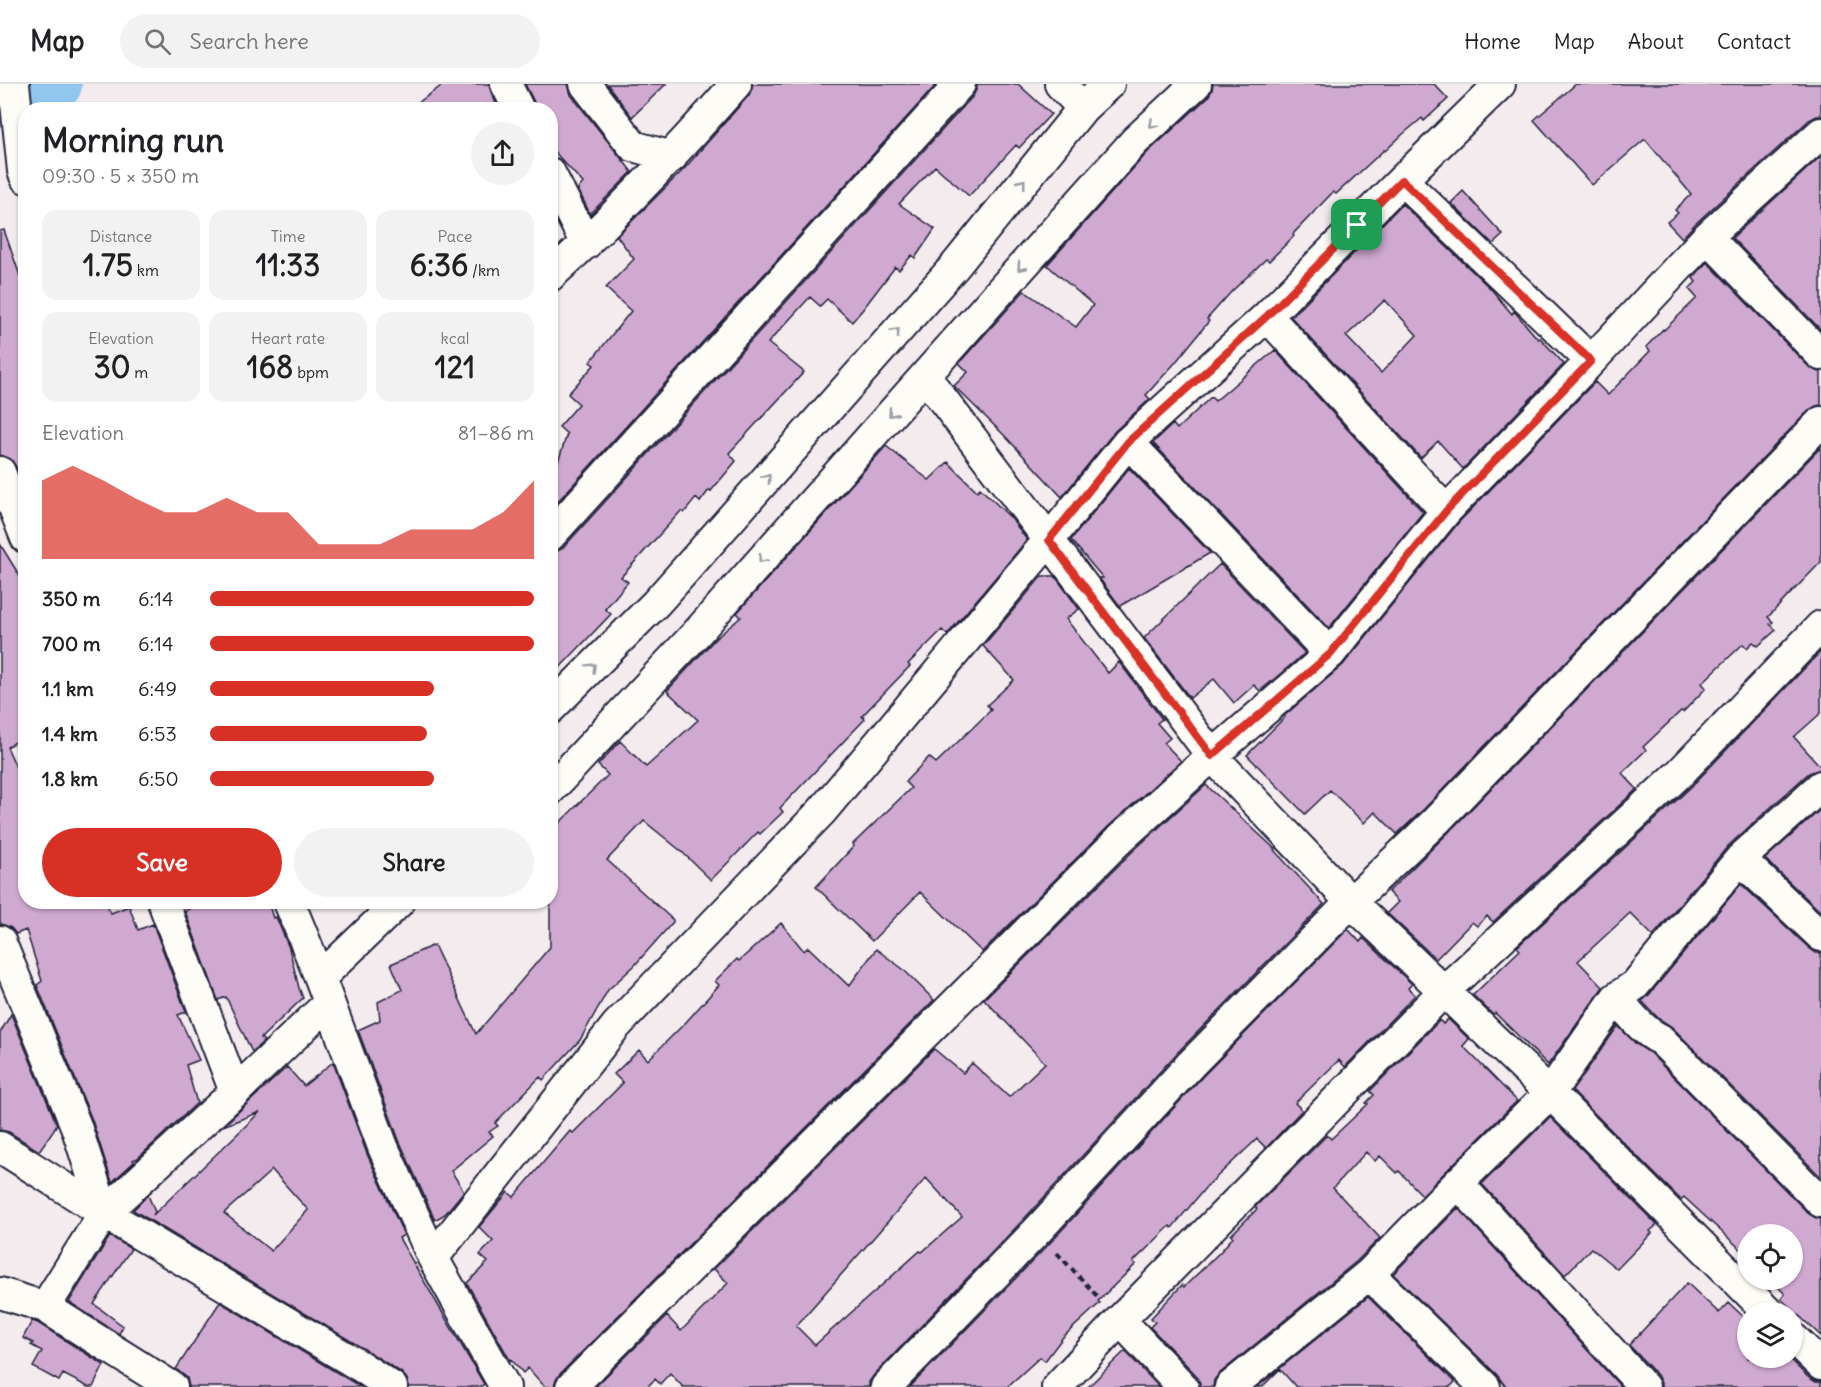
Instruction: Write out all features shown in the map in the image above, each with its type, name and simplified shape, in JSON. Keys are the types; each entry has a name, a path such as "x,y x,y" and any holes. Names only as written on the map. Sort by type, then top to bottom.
{"street":[{"path":"14,84 18,120"},
{"path":"585,84 633,146 672,157"},
{"path":"558,269 586,244 672,157 736,84"},
{"path":"558,527 960,84"},
{"path":"1060,84 1083,108"},
{"path":"558,701 656,603 955,266 1083,108 1109,84"},
{"path":"558,781 695,635 1135,141 1196,84"},
{"path":"433,1258 616,1026 822,811 1128,442 1267,316 1500,84"},
{"path":"571,1387 1121,838 1330,654 1446,511 1707,237 1821,134"},
{"path":"1402,180 1591,361"},
{"path":"558,189 586,244"},
{"path":"1707,237 1821,355"},
{"path":"1267,316 1446,511"},
{"path":"925,376 1212,756 1351,902 1550,1093 1758,1302"},
{"path":"886,1387 1037,1231 1191,1064 1351,902 1444,813 1821,422"},
{"path":"1128,442 1330,654"},
{"path":"0,472 18,518"},
{"path":"1057,1387 1444,991 1679,774 1821,626"},
{"path":"1230,1387 1369,1274 1550,1093 1616,998 1635,985 1740,859 1821,786"},
{"path":"1740,859 1821,936"},
{"path":"166,909 234,1092"},
{"path":"292,909 383,1147 433,1258 505,1387"},
{"path":"45,1307 104,1213 234,1092 393,909"},
{"path":"0,941 76,1126 104,1213"},
{"path":"1616,998 1639,1024 1660,1039 1821,1202"},
{"path":"0,1147 104,1213 392,1387"},
{"path":"1458,1183 1644,1387"},
{"path":"1369,1274 1485,1387"},
{"path":"0,1293 45,1307 172,1387"},
{"path":"1120,1320 1183,1387"},
{"path":"1803,1348 1821,1365"}],"path":[{"path":"1037,1231 1120,1320"}],"building":[{"path":"444,84 489,84 495,102 419,102"},
{"path":"525,84 568,84 571,95 632,172 590,214 578,189 583,183 558,156 558,102 534,102"},
{"path":"607,84 666,84 632,117"},
{"path":"753,84 937,84 558,501 558,462 567,434 559,427 579,404 568,394 594,365 590,362 631,311 606,288 634,259 617,236 684,169 749,95"},
{"path":"977,84 1018,84 1051,114 1019,148 1016,145 969,196 935,166 899,204 935,229 915,258 912,255 899,270 895,267 852,322 827,299 820,306 810,297 768,343 804,372 729,453 736,461 711,491 709,490 700,502 696,498 684,513 681,511 621,577 628,582 605,609 611,614 558,670 558,551 973,96"},
{"path":"1213,84 1434,84 1448,99 1424,121 1422,118 1384,150 1336,194 1333,192 1269,261 1266,259 1232,291 1207,319 1209,321 1175,363 1146,395 1150,399 1115,431 1062,497 954,386 968,372 959,363 1024,291 1076,327 1093,305 1047,265 1147,153 1208,97"},
{"path":"1576,84 1821,84 1821,116 1809,120 1682,238 1667,222 1678,213 1675,210 1691,194 1645,139 1592,185 1534,120"},
{"path":"1821,156 1821,330 1732,238"},
{"path":"1463,191 1503,235 1493,244 1451,203"},
{"path":"1402,204 1491,289 1512,314 1514,311 1564,364 1463,469 1438,441 1421,458 1291,317","holes":["1385,300 1417,335 1381,373 1346,336"]},
{"path":"4,230 18,270 18,470 11,459 0,455 0,231"},
{"path":"1707,262 1809,367 1821,372 1821,405 1809,410 1424,809 1397,834 1375,812 1364,823 1330,790 1305,814 1247,755 1284,716 1343,665 1459,522 1587,390 1595,382 1608,395 1650,351 1646,347 1697,298 1689,289 1696,282 1693,278"},
{"path":"1275,350 1423,512 1329,628 1153,443 1173,424 1177,429 1211,397 1215,401"},
{"path":"886,446 929,480 948,462 977,491 980,488 1011,518 1027,540 947,635 942,630 908,664 910,666 862,716 865,719 780,808 783,812 760,834 758,832 711,880 681,851 644,821 607,860 673,922 634,966 608,990 580,1040 543,1080 540,1077 495,1123 498,1126 489,1132 493,1136 451,1171 464,1191 445,1214 435,1220 399,1140 358,1030 380,1020 378,1002 402,990 391,964 434,945 476,1034 550,947 550,909 558,909 558,824 608,775 598,765 620,741 646,767 698,720 667,691 715,639 741,617 737,613"},
{"path":"1821,447 1821,562 1768,617 1773,622 1770,624 1776,630 1758,646 1753,642 1747,648 1743,644 1702,683 1706,688 1683,712 1681,711 1643,747 1646,750 1622,773 1637,789 1493,922 1487,916 1477,926 1472,922 1436,959 1387,913 1398,902 1388,892 1448,833"},
{"path":"1129,468 1210,553 1120,606 1099,578 1103,578 1071,540"},
{"path":"0,544 18,573 18,741 7,747 18,771 18,909 109,909 111,913 121,909 130,909 138,930 153,924 186,1012 178,1015 199,1060 186,1065 197,1103 138,1158 133,1160 134,1162 112,1182 92,1120 37,985 42,981 26,930 16,934 0,921"},
{"path":"1220,564 1305,653 1260,691 1254,685 1234,703 1214,679 1190,698 1144,638"},
{"path":"1042,576 1055,576 1079,609 1066,619 1108,673 1119,662 1162,719 1157,723 1170,738 1164,743 1181,761 1109,826 982,952 920,892 872,941 816,887 854,846 853,844 911,788 905,782 929,757 936,763 991,710 987,705 1014,680 983,646"},
{"path":"1821,651 1821,713 1794,737 1821,769 1809,773 1728,846 1653,936 1630,913 1578,961 1603,987 1548,1065 1495,1013 1493,1015 1473,995 1520,950 1517,947 1691,787"},
{"path":"1206,785 1275,849 1324,904 1178,1052 1024,1219 874,1375 869,1382 869,1387 683,1387 670,1373 660,1384 655,1379 647,1387 595,1387 667,1316 681,1331 728,1283 714,1269 934,1049 963,1073 972,1063 1009,1097 1045,1063 984,999 1133,851","holes":["926,1178 962,1217 922,1252 920,1251 815,1345 796,1326"]},
{"path":"1821,809 1821,912 1765,859"},
{"path":"1741,884 1809,948 1816,953 1821,953 1821,1177 1672,1027 1658,1018 1642,1001"},
{"path":"189,909 270,909 273,918 276,917 289,948 303,998 261,1038 264,1041 252,1052 226,997 218,1000 185,911"},
{"path":"781,923 804,951 808,947 849,986 876,949 903,969 934,1000 559,1375 554,1387 545,1387 528,1368 523,1373 510,1360 467,1283 488,1262 480,1255 493,1241 479,1227 508,1192 514,1197 570,1131 573,1133 623,1083 614,1074 639,1050 648,1060 719,985 715,981 737,959 739,961"},
{"path":"1348,929 1360,942 1363,938 1412,984 1408,988 1415,995 1345,1067 1339,1060 1295,1103 1302,1110 1266,1148 1257,1139 1206,1187 1172,1228 1170,1226 1133,1262 1136,1264 1098,1301 1100,1303 1063,1337 1045,1361 1040,1357 1007,1387 910,1387 1050,1243 1203,1076"},
{"path":"11,1014 57,1125 39,1151 9,1132 0,1130 0,1033"},
{"path":"1448,1019 1469,1039 1463,1046 1517,1101 1422,1195 1399,1171 1397,1173 1380,1156 1375,1161 1366,1152 1333,1188 1380,1238 1357,1261 1219,1374 1214,1380 1213,1387 1200,1387 1196,1375 1150,1327 1155,1322 1151,1318 1182,1285 1184,1287 1221,1251 1233,1237 1231,1235 1257,1209 1255,1207 1327,1135 1331,1139 1368,1104 1366,1103 1374,1095 1370,1091 1440,1020 1443,1024"},
{"path":"1618,1026 1636,1044 1650,1053 1809,1214 1821,1219 1821,1336 1803,1319 1803,1302 1784,1302 1781,1299 1785,1294 1781,1290 1803,1290 1803,1224 1737,1224 1737,1246 1684,1197 1681,1200 1572,1091"},
{"path":"333,1062 367,1154 404,1235 399,1238 484,1384 481,1387 409,1387 402,1373 133,1210 148,1195 155,1212 153,1215 260,1112 223,1126 287,1067 304,1086","holes":["272,1170 308,1210 271,1251 224,1213"]},
{"path":"1550,1117 1657,1225 1617,1269 1591,1248 1565,1275 1482,1184"},
{"path":"1458,1208 1621,1387 1506,1387 1497,1375 1393,1274"},
{"path":"110,1236 131,1249 94,1304 123,1326 119,1334 69,1302"},
{"path":"1687,1283 1719,1313 1729,1303 1737,1311 1737,1368 1798,1368 1809,1378 1821,1382 1821,1387 1661,1387 1657,1375 1629,1345"},
{"path":"1368,1297 1455,1382 1450,1387 1296,1387 1280,1369 1262,1387 1257,1387"},
{"path":"220,1302 361,1387 189,1387 187,1378 176,1369"},
{"path":"32,1321 104,1365 93,1387 88,1387 63,1374 59,1381 33,1367 42,1351 23,1338"},
{"path":"1125,1351 1159,1387 1088,1387"}],"waterway":[{"path":"0,94 54,84"}],"route":[{"path":"1402,180 1591,361 1446,511 1330,654 1212,756 1049,540 1128,442 1267,316 1357,225 1402,180"}]}
